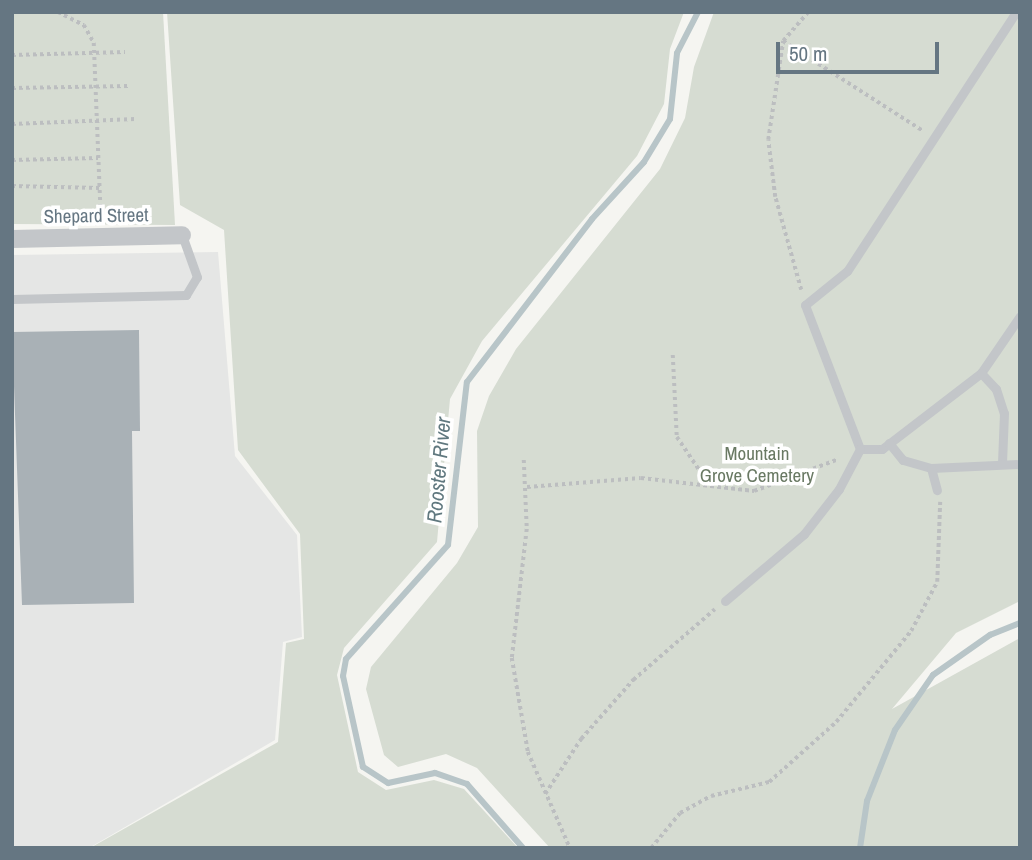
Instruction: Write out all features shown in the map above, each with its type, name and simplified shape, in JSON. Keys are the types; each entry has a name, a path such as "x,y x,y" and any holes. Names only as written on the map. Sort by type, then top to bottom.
{"street":[{"name":"Shepard Street","path":"12,239 182,235"}],"lane":[{"path":"725,601 804,534 839,489 860,449 806,305 846,271 936,139 1016,12"},
{"path":"12,299 186,295 197,276 182,235"},
{"path":"860,449 889,443 981,373 1020,316"},
{"path":"981,373 996,389 1004,413 1002,463"},
{"path":"889,443 903,460 931,468 1020,464"},
{"path":"931,468 937,489"}],"path":[{"path":"58,12 84,25 94,53 101,238"},
{"path":"806,305 775,197 768,140 783,41 808,12"},
{"path":"783,41 936,139"},
{"path":"12,55 125,52"},
{"path":"12,88 128,86"},
{"path":"12,124 135,119"},
{"path":"12,160 98,158"},
{"path":"12,186 100,188"},
{"path":"673,355 677,437 709,484"},
{"path":"527,486 641,478 754,491 860,449"},
{"path":"524,460 527,486 512,658 528,752 570,848"},
{"path":"651,848 680,813 711,796 769,782 793,764 911,631 937,582 937,489"},
{"path":"545,794 580,738 633,680 725,601"}],"shaded area":[{"path":"218,252 235,456 297,535 302,637 283,642 275,740 89,848 12,848 12,255"}],"green space":[{"path":"12,12 163,12 175,225 12,224"},
{"path":"167,12 684,12 670,49 664,104 637,156 482,341 450,399 437,542 344,648 337,675 358,772 386,790 434,780 464,789 518,848 90,848 278,742 286,643 304,639 300,534 238,450 224,230 180,205"},
{"name":"Mountain Grove Cemetery","path":"714,12 1020,12 1020,601 956,633 892,709 1020,638 1020,848 550,848 477,768 446,754 398,767 384,755 366,689 371,667 457,563 478,527 477,431 489,396 516,349 660,169 685,118 694,67"}],"building":[{"path":"139,330 140,431 132,431 134,603 22,605 12,332"}],"waterway":[{"name":"Rooster River","path":"523,848 467,784 435,773 388,783 363,767 343,676 346,659 448,545 467,382 592,219 644,162 670,119 677,53 698,12"},
{"name":"Rooster River","path":"860,848 867,801 895,730 933,675 990,635 1020,623"}]}
